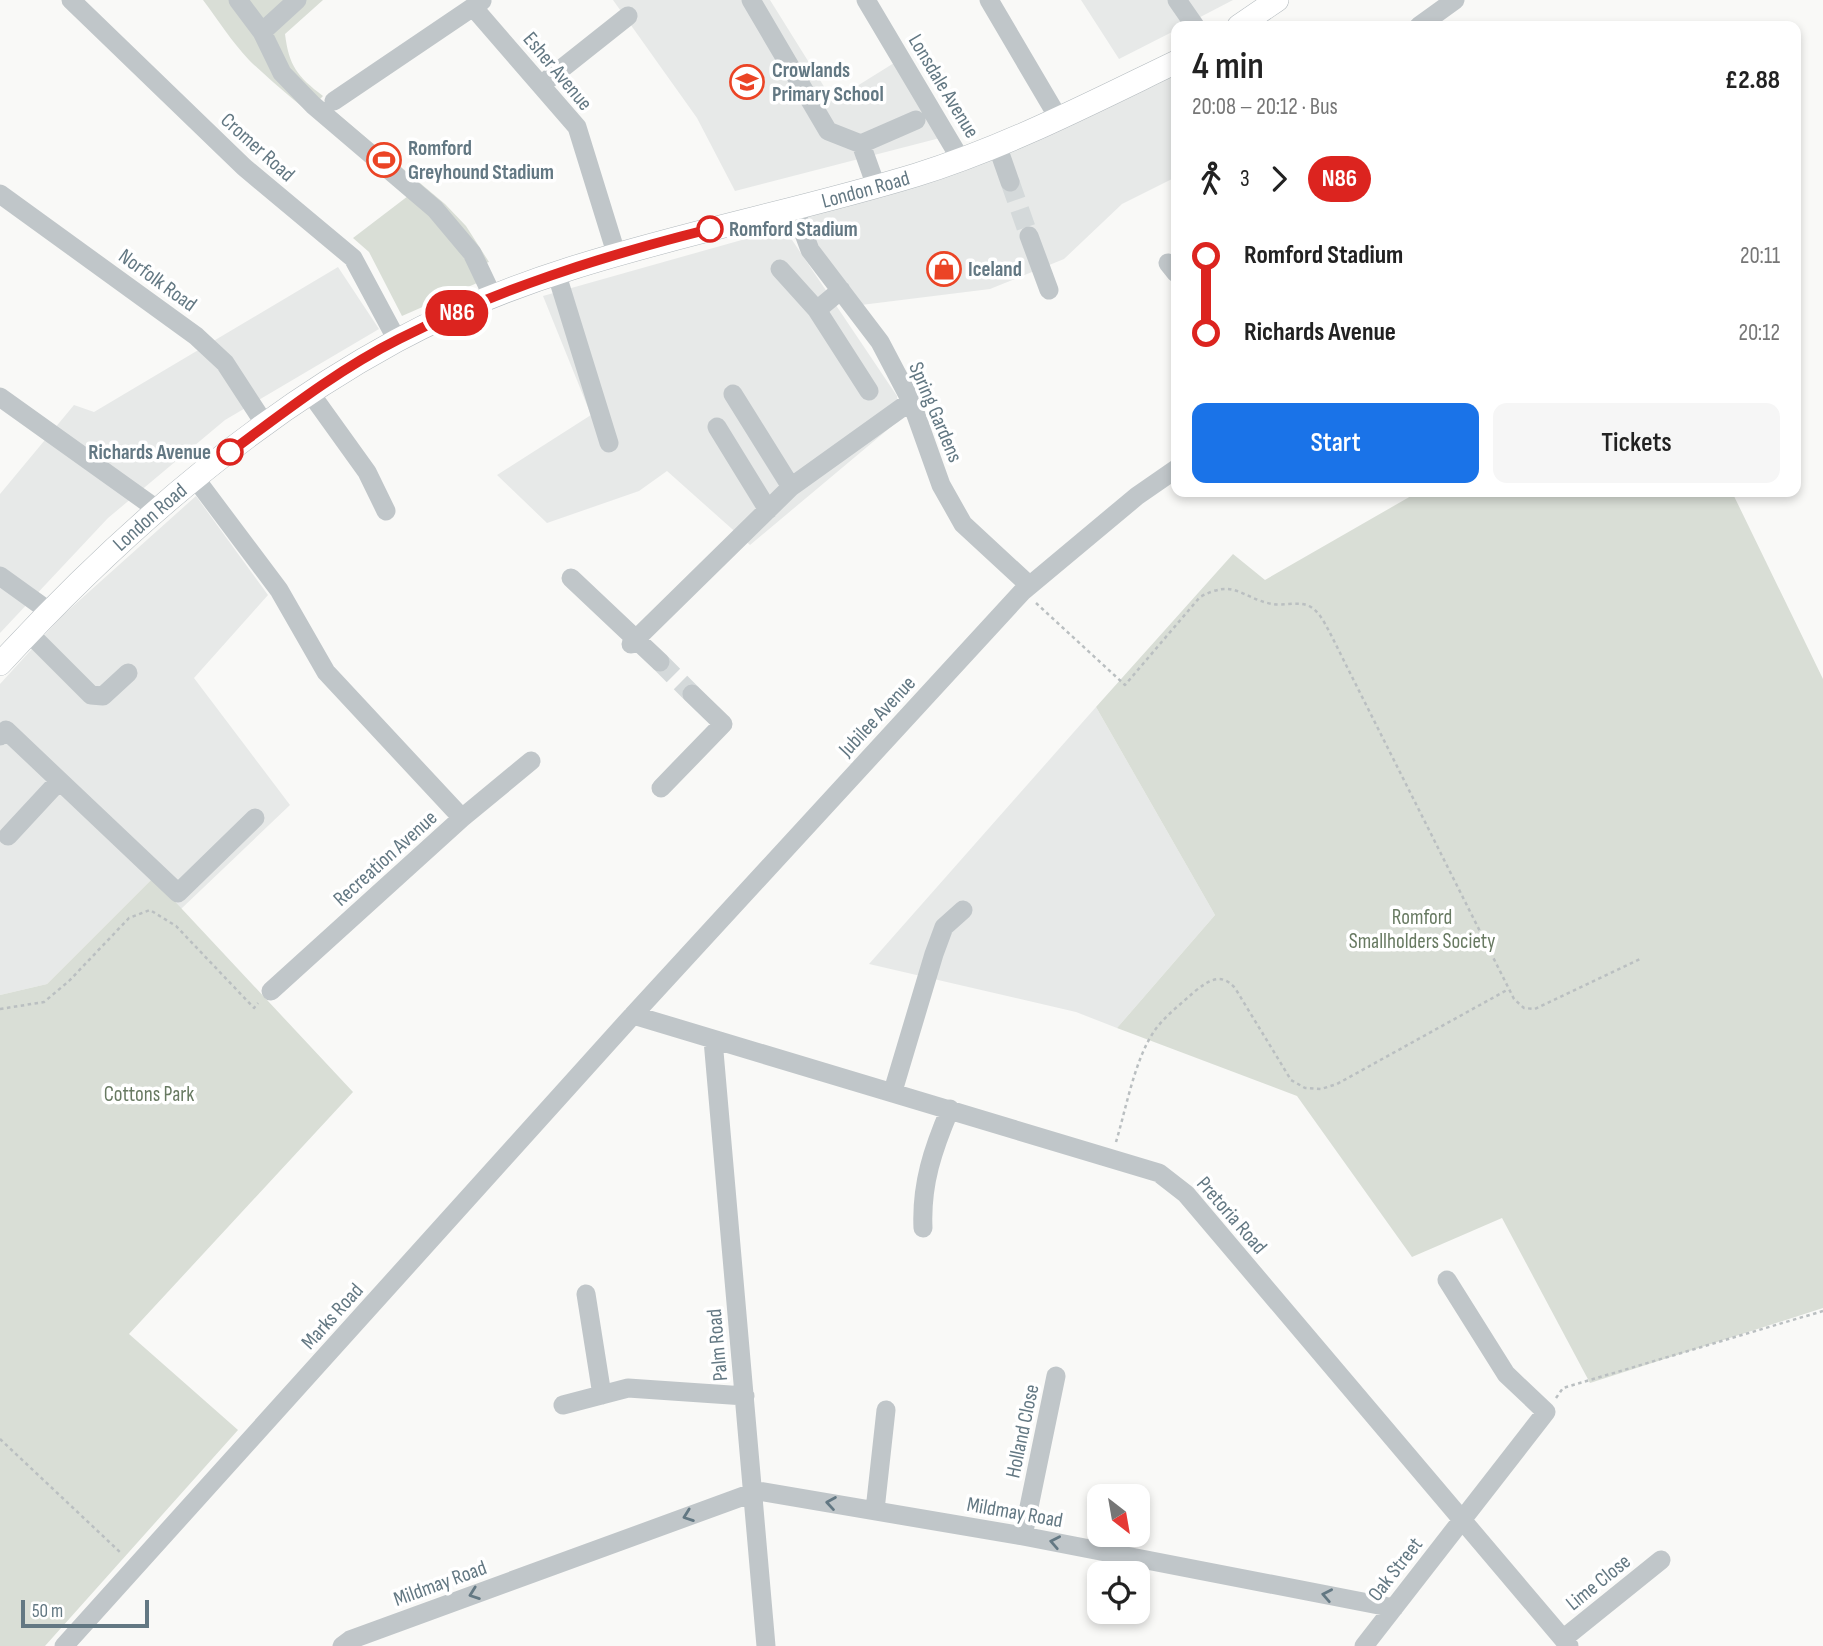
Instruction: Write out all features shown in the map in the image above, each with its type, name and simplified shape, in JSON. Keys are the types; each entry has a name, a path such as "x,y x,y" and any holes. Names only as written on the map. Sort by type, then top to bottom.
{"main road":[{"path":"1246,21 1277,0"},
{"name":"London Road","path":"0,664 50,612 195,478 311,394 397,340 556,272 616,253 876,186 961,160 1059,119 1171,64"}],"street":[{"name":"Cromer Road","path":"71,0 244,167 353,258 397,340"},
{"path":"238,0 262,32 282,73 296,89 410,186 457,234 472,253 493,297"},
{"path":"262,32 297,0"},
{"path":"751,0 828,131 861,144 916,120"},
{"name":"Lonsdale Avenue","path":"866,0 961,160"},
{"path":"989,0 1059,119"},
{"path":"1177,0 1192,21"},
{"path":"1426,21 1455,0"},
{"path":"334,101 478,3"},
{"name":"Esher Avenue","path":"478,3 577,127 616,253"},
{"path":"541,85 628,16"},
{"path":"861,144 876,186"},
{"path":"998,145 1010,182"},
{"name":"Norfolk Road","path":"0,194 196,336 225,363 266,426"},
{"name":"Spring Gardens","path":"794,207 810,250 880,342 911,401 941,485 963,524 1026,589"},
{"path":"1030,236 1049,290"},
{"path":"780,269 817,310 869,391"},
{"path":"556,272 609,443"},
{"path":"817,310 841,290"},
{"path":"311,394 367,472 386,511"},
{"path":"733,394 791,487"},
{"path":"0,397 158,510"},
{"path":"633,642 791,487 911,401"},
{"path":"717,427 768,510"},
{"name":"Jubilee Avenue","path":"633,1015 1026,589 1137,496 1171,472"},
{"path":"195,478 279,590 326,672 462,818"},
{"path":"0,576 50,612"},
{"path":"571,578 633,642 660,663"},
{"path":"29,633 91,695 103,696 128,673"},
{"path":"661,789 723,724 692,694"},
{"path":"0,736 6,730 178,893 255,818"},
{"name":"Recreation Avenue","path":"271,991 462,818 531,761"},
{"path":"8,836 59,781"},
{"path":"893,1091 944,928 963,910"},
{"name":"Pretoria Road","path":"633,1015 1159,1173 1186,1195 1566,1643"},
{"name":"Marks Road","path":"64,1646 633,1015"},
{"name":"Palm Road","path":"713,1040 766,1646"},
{"path":"923,1228 922,1200 931,1153 950,1109"},
{"path":"1447,1280 1506,1374 1546,1412"},
{"path":"586,1294 602,1395"},
{"name":"Holland Close","path":"1023,1536 1056,1376"},
{"path":"563,1405 628,1388 745,1396"},
{"path":"875,1510 886,1410"},
{"name":"Oak Street","path":"1364,1646 1546,1412"},
{"name":"Mildmay Road","path":"342,1646 350,1640 752,1492 1023,1536 1394,1608"},
{"name":"Lime Close","path":"1566,1643 1661,1560"}],"path":[{"path":"1026,589 1125,685 1200,597 1214,589 1231,588 1268,603 1306,604 1317,611 1507,990 1524,1008 1535,1009 1640,959"},
{"path":"0,1009 44,1002 69,981 128,918 150,911 176,926 254,1008 271,991"},
{"path":"1110,1158 1145,1049 1154,1032 1166,1017 1206,982 1216,978 1228,980 1291,1080 1305,1087 1321,1088 1337,1084 1507,990"},
{"path":"1546,1412 1563,1388 1823,1311"},
{"path":"0,1438 136,1568"}],"shaded area":[{"name":"Crowlands Primary School","path":"613,0 770,0 833,101 894,63 940,138 735,191 697,118"},
{"path":"1081,0 1233,0 1193,21 1171,21 1171,33 1119,59"},
{"path":"1171,64 1171,180 1122,204 1064,259 990,289 853,306 794,207 876,186"},
{"path":"784,228 897,396 898,421 750,545 667,471 639,491 547,523 497,475 591,415 543,296"},
{"path":"338,267 379,329 225,420 108,518 0,633 0,494 74,405 94,412"},
{"path":"196,496 268,595 194,678 290,805 181,909 152,879 47,984 0,995 0,684 62,616"},
{"path":"1096,707 1215,915 1117,1028 1076,1012 869,964"}],"green space":[{"name":"Romford Greyhound Stadium","path":"203,0 323,0 285,34 289,54 296,69 323,96 320,99 445,204 466,226 489,262 486,263 493,276 402,316 369,252 353,238 408,196 249,60"},
{"name":"Romford Smallholders Society","path":"1409,497 1734,497 1823,679 1823,1308 1590,1383 1502,1218 1412,1257 1297,1096 1117,1028 1215,915 1096,707 1233,554 1265,580"},
{"name":"Cottons Park","path":"153,878 353,1092 129,1334 238,1430 45,1646 0,1646 0,995 47,984"}],"tunnel":[{"path":"1010,182 1029,236"},
{"path":"660,662 692,694"}],"bus line":[{"name":"N86","path":"230,452 332,380 397,340 556,272 616,253 710,229"}],"place":[{"name":"Crowlands Primary School","path":"747,82"},
{"name":"Romford Greyhound Stadium","path":"384,160"},
{"name":"Romford Stadium","path":"710,229"},
{"name":"Iceland","path":"944,269"},
{"name":"Richards Avenue","path":"230,452"}]}
